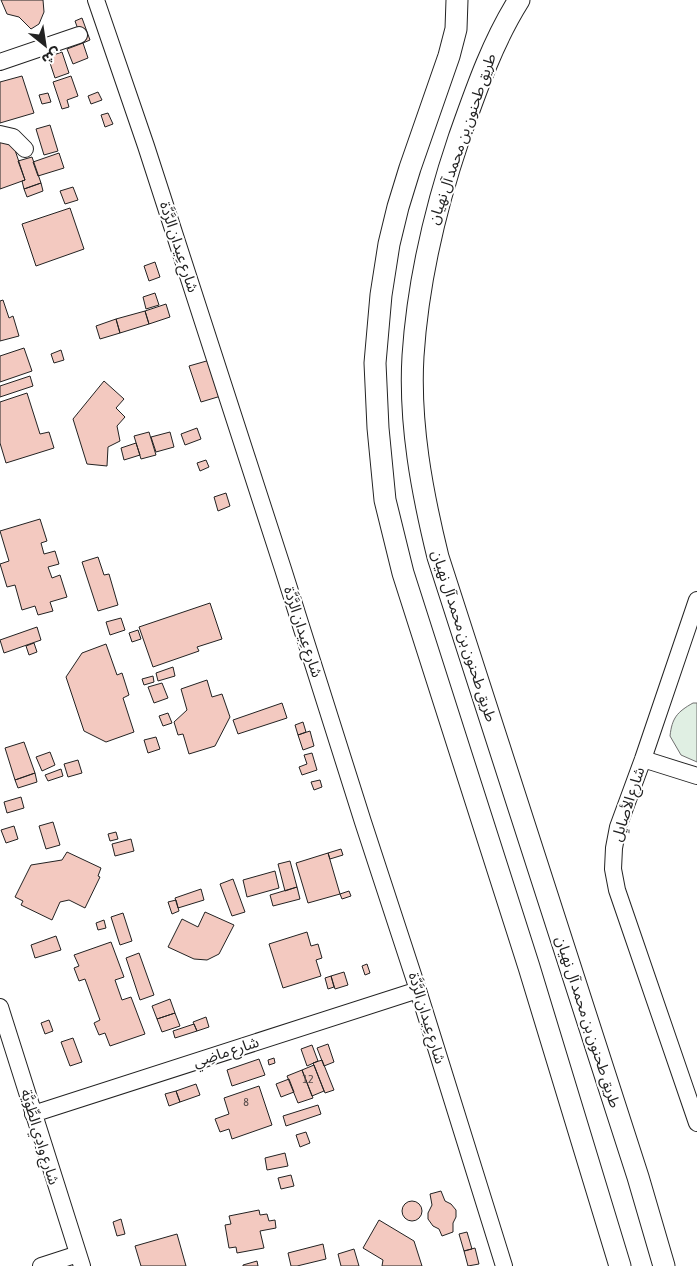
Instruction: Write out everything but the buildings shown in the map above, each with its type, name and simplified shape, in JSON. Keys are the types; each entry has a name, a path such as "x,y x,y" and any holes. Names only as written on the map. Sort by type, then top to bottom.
{"main road":[{"path":"457,0 456,29 449,56 400,199 389,244 375,363 378,428 385,500 403,573 529,967 620,1266"},
{"name":"طريق طحنون بن محمد آل نهيان","path":"519,0 499,34 486,63 442,191 432,226 420,291 413,357 417,451 429,520 440,566 635,1169 664,1266"}],"street":[{"name":"شارع عِيدان الرَّدَّة","path":"96,0 152,165 286,578 504,1266"},
{"path":"0,62 83,34 104,24"},
{"path":"0,134 14,137 25,149"},
{"name":"شارع الأصايِل","path":"697,600 618,827 614,848 614,876 617,890 697,1123"},
{"path":"643,759 697,776"},
{"name":"شارع ماضِي","path":"34,1114 418,990"},
{"name":"شارع وادِي الطِّوَيَّة","path":"0,1007 80,1260"},
{"path":"41,1266 80,1260"}],"green space":[{"path":"693,703 697,703 697,762 681,755 670,736 676,716"}]}
